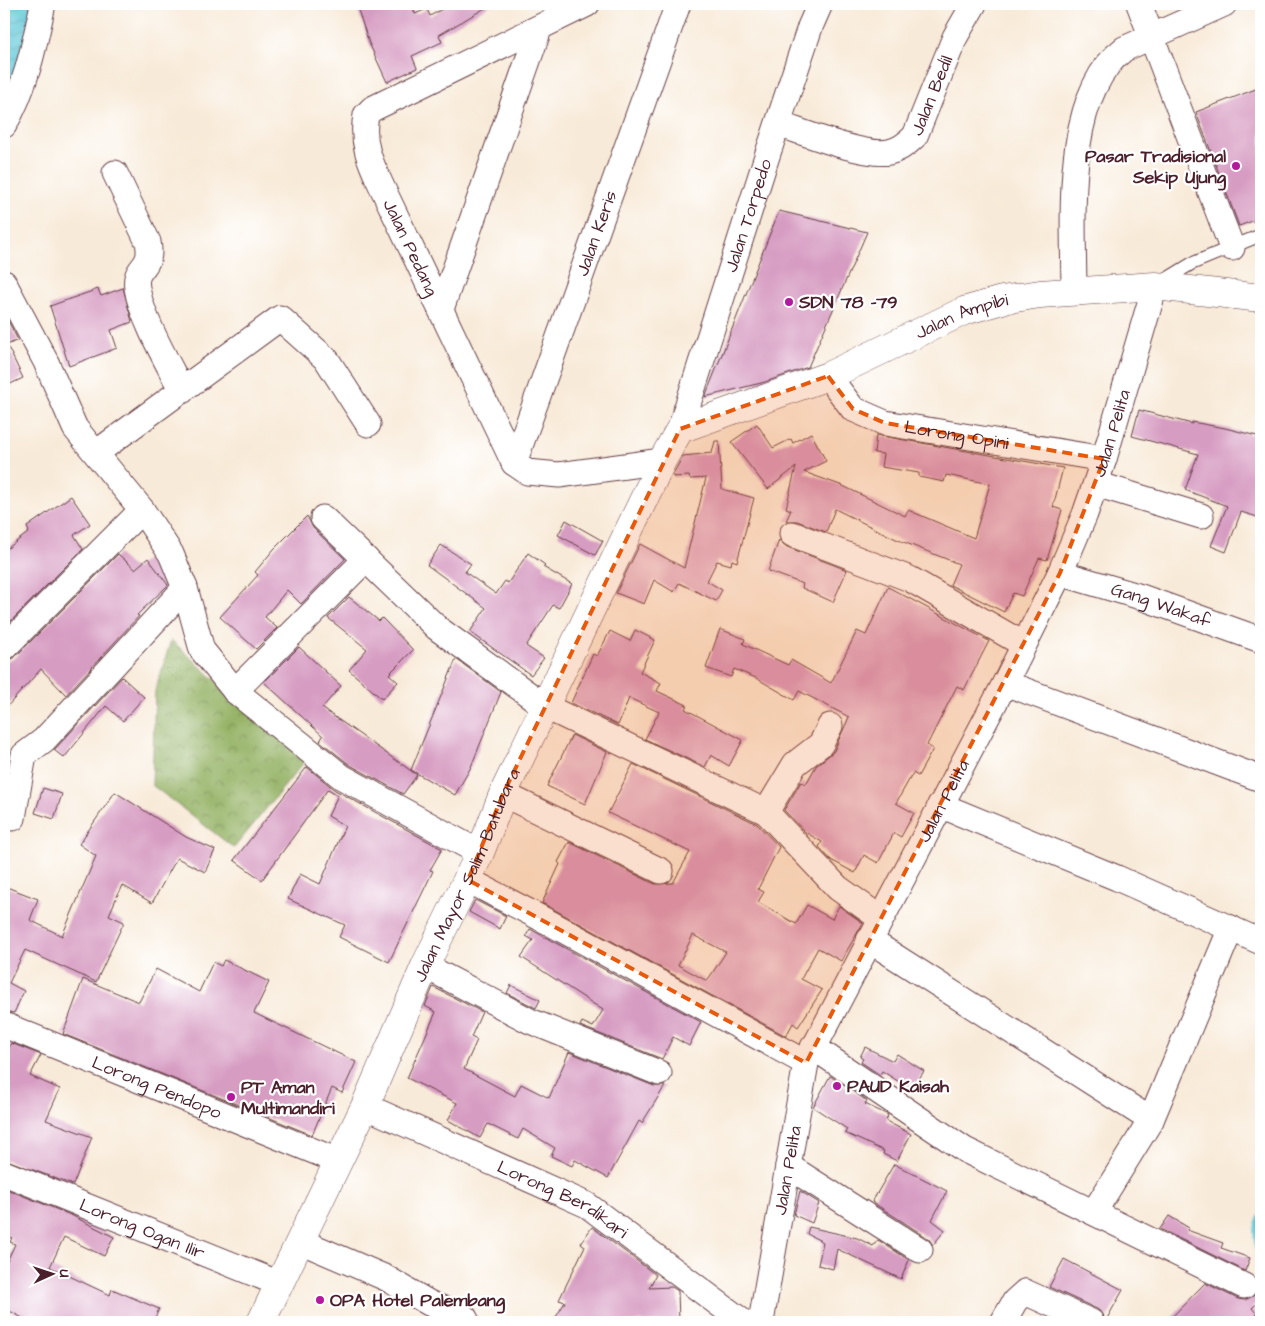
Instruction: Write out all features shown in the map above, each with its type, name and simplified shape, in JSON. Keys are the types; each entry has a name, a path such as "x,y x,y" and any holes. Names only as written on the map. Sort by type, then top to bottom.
{"street":[{"path":"4,125 15,106 23,84 43,4"},
{"name":"Jalan Pedang","path":"514,463 367,156 364,135 366,115 372,109 587,4"},
{"name":"Jalan Keris","path":"514,463 678,4"},
{"name":"Jalan Torpedo","path":"680,430 778,124 820,4"},
{"name":"Jalan Bedil","path":"778,124 867,151 890,152 908,144 915,136 955,37 974,4"},
{"path":"1139,4 1232,248"},
{"path":"1074,292 1075,166 1080,130 1089,101 1111,59 1124,49 1224,4"},
{"path":"441,309 539,29"},
{"path":"115,173 148,242 150,252 150,260 139,272 137,288 153,332 182,392"},
{"path":"4,283 46,362 75,428 142,510 171,554 185,588 202,650 235,690 342,777 480,853"},
{"name":"Jalan Ampibi","path":"680,430 828,376 964,311 1002,300 1040,294 1155,286 1261,298"},
{"name":"Jalan Pelita","path":"760,1322 809,1055 1005,683 1060,573 1104,460 1155,286"},
{"path":"96,453 182,392 280,318 327,360 368,424"},
{"name":"Lorong Opini","path":"828,376 853,409 885,423 1104,460"},
{"name":"Jalan Mayor Salim Batubara","path":"261,1322 365,1106 426,966 480,853 503,794 662,461 680,430"},
{"path":"514,463 527,472 551,475 662,461"},
{"path":"1096,484 1201,516"},
{"path":"4,648 142,510"},
{"path":"323,518 437,628 546,707 766,812 838,888 880,918"},
{"path":"792,534 910,579 1024,644"},
{"path":"235,690 366,559"},
{"name":"Gang Wakaf","path":"1060,573 1141,597 1261,640"},
{"path":"13,818 24,754 44,740 185,588"},
{"path":"1005,683 1261,778"},
{"path":"766,812 795,764 821,744 830,726"},
{"path":"503,794 661,871"},
{"path":"940,804 1261,942"},
{"path":"468,880 809,1055 965,1150 1244,1286"},
{"path":"1094,1212 1151,1120 1231,928"},
{"path":"869,940 1151,1120"},
{"path":"426,966 530,1021 659,1072"},
{"name":"Lorong Pendopo","path":"4,1025 338,1161"},
{"name":"Lorong Berdikari","path":"365,1106 587,1205 742,1322"},
{"path":"788,1166 920,1250"},
{"name":"Lorong Ogan Ilir","path":"4,1173 280,1284"},
{"path":"300,1241 386,1278 429,1303 465,1318 467,1322"},
{"path":"1003,1322 1015,1301 1025,1292 1091,1322"}],"lane":[{"path":"1155,286 1191,264 1261,235"}],"highlighted area":[{"path":"828,376 853,409 885,423 1104,459 1060,573 806,1063 468,880 503,794 680,429"}],"green space":[{"path":"171,640 305,761 234,848 152,785 155,691"}],"water":[{"path":"5,4 41,4 4,112 4,9"}],"building":[{"path":"356,4 412,4 415,14 427,9 430,16 451,4 492,4 439,35 442,42 412,56 417,68 387,82 369,43"},
{"name":"Pasar Tradisional Sekip Ujung","path":"1261,87 1261,218 1239,226 1196,112"},
{"name":"SDN 78 -79","path":"779,211 867,232 808,367 765,382 705,397"},
{"path":"123,288 132,322 111,330 117,348 69,366 50,306 98,289 101,296"},
{"path":"4,313 18,340 7,345 23,378 4,387"},
{"path":"1139,410 1192,424 1192,422 1225,428 1261,437 1261,518 1241,512 1226,552 1211,546 1227,506 1185,490 1198,454 1132,436"},
{"path":"757,424 773,448 791,439 793,443 811,433 826,461 804,472 843,486 905,516 908,510 974,538 990,484 946,475 944,482 919,477 919,473 881,467 883,454 874,453 876,435 1063,468 1053,507 1062,510 1047,560 1039,558 1022,596 1013,593 1004,612 950,585 959,564 896,539 835,509 826,532 797,521 786,521 791,510 786,508 796,467 768,489 731,442"},
{"path":"715,441 719,441 722,489 754,498 737,562 732,560 731,565 717,561 707,581 722,590 716,601 679,583 674,592 654,580 644,604 616,593 640,544 684,568 706,478 673,477 673,474 683,456 712,453"},
{"path":"71,496 90,524 74,535 83,549 4,628 4,551 29,532 27,527"},
{"path":"307,516 313,528 345,559 301,604 287,590 265,617 277,628 256,649 220,617 258,575 255,572 274,549"},
{"path":"566,520 603,541 595,555 558,535"},
{"path":"779,540 787,547 847,570 833,602 802,588 803,584 768,571"},
{"path":"441,545 471,564 465,572 496,594 505,581 508,583 528,553 545,565 543,567 572,584 559,608 553,605 526,646 544,658 531,675 470,632 486,608 427,565"},
{"path":"118,554 135,569 148,558 168,585 137,615 139,616 66,695 41,669 4,710 4,662 14,658"},
{"path":"888,587 989,641 964,690 957,686 927,745 933,749 918,776 913,773 896,803 914,813 901,837 894,833 878,863 864,855 855,873 831,860 819,847 822,842 805,832 784,810 801,782 806,784 816,766 834,751 849,717 799,691 794,700 756,678 734,669 731,677 706,668 720,629 745,639 743,644 788,665 791,660 831,683 857,631 866,635"},
{"path":"349,597 379,621 382,618 413,650 389,674 398,682 382,699 349,670 367,649 328,618"},
{"path":"635,630 655,640 640,672 661,683 657,691 687,705 685,709 743,740 729,766 711,755 705,767 645,739 659,712 629,698 618,725 571,703 593,654 597,656 610,631 630,641"},
{"path":"299,647 341,686 322,708 417,775 403,794 350,765 320,741 323,736 264,682"},
{"path":"456,659 501,692 471,767 455,795 411,770"},
{"path":"122,677 144,697 123,721 106,706 64,758 54,750"},
{"path":"572,735 607,752 585,804 547,786"},
{"path":"633,764 757,824 779,847 758,889 764,892 758,902 796,924 807,905 832,919 839,906 863,923 841,961 818,948 801,979 822,990 798,1027 793,1023 786,1036 542,903 560,864 558,862 569,842 655,884 673,883 690,852 608,813","holes":["693,935 726,952 707,981 678,965"]},
{"path":"307,767 335,790 442,849 430,870 433,871 389,962 339,937 345,925 288,899 300,874 320,884 345,826 328,816 338,795 328,789 262,880 234,860"},
{"path":"43,788 62,794 54,819 35,813"},
{"path":"115,792 186,837 215,850 205,872 177,858 152,903 122,885 109,915 124,922 96,982 25,950 9,983 24,991 14,1013 4,1011 4,886 38,899 30,920 62,936 96,856 79,844"},
{"path":"475,900 506,916 500,929 469,912"},
{"path":"530,929 701,1022 689,1046 673,1037 662,1059 580,1026 582,1022 593,1027 603,1010 521,957 533,940 526,936"},
{"path":"224,960 269,982 254,1013 356,1062 342,1093 332,1088 312,1135 63,1034 83,979 139,1002 156,969 199,992 213,962 221,966"},
{"path":"511,985 540,1000 536,1008 507,993"},
{"path":"433,987 482,1012 471,1037 477,1040 464,1069 515,1096 521,1084 549,1098 569,1052 654,1086 665,1086 642,1123 639,1121 608,1178 575,1160 572,1166 551,1156 555,1148 523,1129 518,1139 488,1124 480,1138 448,1120 457,1103 407,1078 436,1012 425,1006"},
{"path":"11,1043 41,1055 30,1076 60,1089 46,1120 92,1137 73,1185 4,1159 4,1058"},
{"path":"865,1047 893,1061 897,1054 924,1071 912,1090 882,1071 880,1075 861,1062 863,1059 860,1057"},
{"path":"830,1076 867,1101 865,1104 888,1115 886,1121 911,1134 897,1161 883,1154 884,1151 845,1133 847,1129 813,1107"},
{"path":"894,1164 947,1191 932,1220 945,1230 933,1245 928,1238 872,1202"},
{"path":"4,1188 73,1216 114,1237 104,1256 64,1237 50,1267 110,1295 112,1289 159,1309 153,1322 30,1322 4,1308 4,1268 15,1244 10,1242 12,1238 4,1235"},
{"path":"800,1191 819,1203 812,1223 794,1215"},
{"path":"1169,1216 1189,1228 1187,1230 1223,1243 1221,1248 1250,1258 1245,1271 1160,1229"},
{"path":"592,1227 656,1275 649,1288 672,1287 678,1291 679,1322 553,1322 565,1302 559,1300 585,1246 581,1243"},
{"path":"809,1227 857,1238 873,1246 878,1240 909,1260 901,1279 837,1249 833,1269 818,1265 823,1242 807,1234"},
{"path":"1064,1259 1123,1290 1105,1322 1103,1314 1097,1309 1049,1287"},
{"path":"1205,1283 1238,1299 1245,1300 1256,1294 1261,1300 1252,1308 1261,1319 1261,1322 1167,1322"}],"waterway":[{"path":"1261,1217 1256,1231 1261,1285"}],"place":[{"name":"Pasar Tradisional Sekip Ujung","path":"1236,166"},
{"name":"SDN 78 -79","path":"789,302"},
{"name":"PAUD Kaisah","path":"837,1086"},
{"name":"PT Aman Multimandiri","path":"231,1097"},
{"name":"OPA Hotel Palembang","path":"320,1300"}]}
